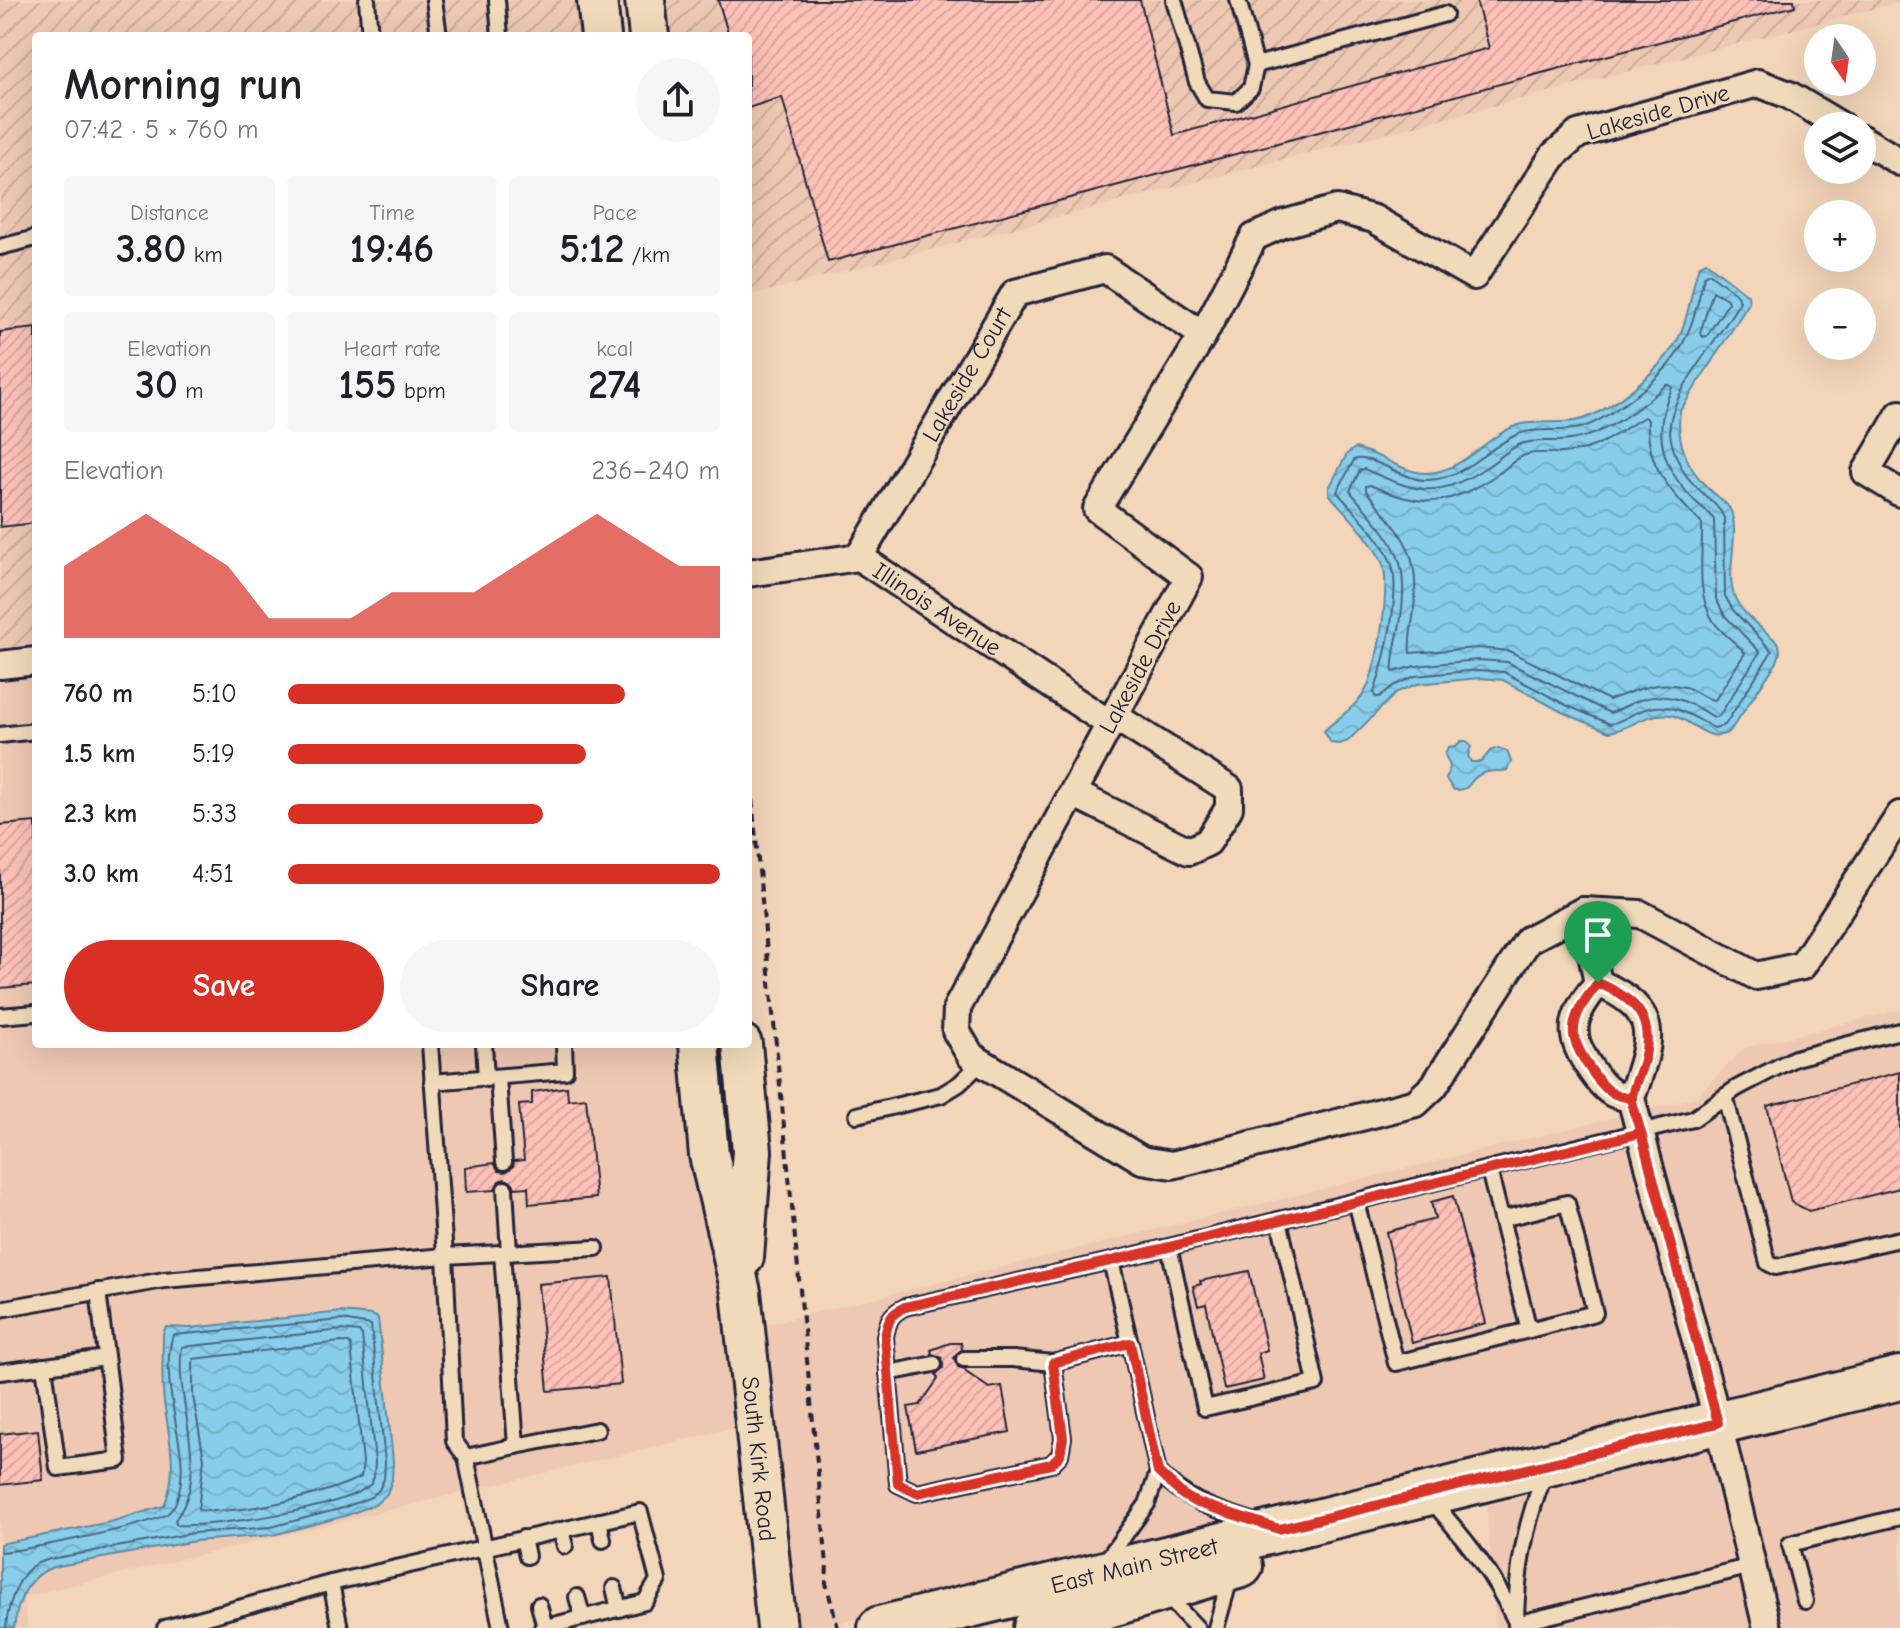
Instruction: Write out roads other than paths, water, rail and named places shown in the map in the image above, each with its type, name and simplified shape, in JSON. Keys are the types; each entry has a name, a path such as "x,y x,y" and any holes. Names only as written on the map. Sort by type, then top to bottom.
{"main road":[{"path":"597,0 601,32"},
{"path":"645,0 649,32"},
{"name":"South Kirk Road","path":"699,1048 709,1155 741,1292 777,1628"},
{"name":"South Kirk Road","path":"741,1292 752,1151 742,1048"},
{"name":"East Main Street","path":"880,1628 1900,1378"},
{"name":"East Main Street","path":"1035,1628 1718,1423"}],"street":[{"name":"Lakeside Drive","path":"1583,911 1528,940 1434,1086 1416,1103 1172,1165 1142,1160 971,1056 956,1031 957,1008 1189,577 1097,509 1203,335 1254,237 1283,224 1337,209 1374,219 1474,276 1554,155 1578,134 1758,83 1789,95 1818,112"},
{"path":"1876,147 1900,162"},
{"name":"Lakeside Court","path":"859,557 1015,293 1105,269 1203,335"},
{"path":"1900,414 1866,472 1900,493"},
{"name":"Illinois Avenue","path":"752,572 859,557 1112,720 1229,789 1229,808 1208,842 1189,851 1073,793"},
{"path":"0,665 32,661"},
{"path":"1631,1098 1613,1093 1603,1085 1588,1065 1574,1035 1580,1010 1598,983 1583,911 1640,914 1756,976 1802,966 1899,817"},
{"path":"1598,983 1634,1002 1646,1027 1644,1060 1631,1098 1718,1423 1767,1628"}],"lane":[{"path":"367,0 370,32"},
{"path":"434,0 438,32"},
{"path":"497,0 500,32"},
{"path":"1174,0 1197,82 1207,99 1236,102 1251,88 1256,65 1238,0"},
{"path":"1256,65 1445,14"},
{"path":"0,247 32,239"},
{"path":"0,735 32,731"},
{"path":"0,1016 32,1013"},
{"path":"1053,1363 1063,1438 1060,1455 1051,1464 917,1493 898,1484 885,1337 888,1319 905,1307 1111,1261 1693,1119 1760,1074 1795,1058 1900,1031"},
{"path":"430,1048 454,1441 466,1457 501,1628"},
{"path":"485,1048 504,1162"},
{"path":"432,1082 565,1071 564,1048"},
{"path":"857,1115 941,1095 959,1084 982,1062"},
{"path":"1725,1096 1768,1263 1776,1267 1900,1239"},
{"path":"1489,1170 1529,1330"},
{"path":"505,1189 516,1446"},
{"path":"1356,1201 1396,1363 1595,1313 1567,1203 1501,1219"},
{"path":"1169,1247 1205,1408 1316,1383 1279,1220"},
{"path":"0,1309 164,1280 445,1256 596,1248"},
{"path":"1095,1575 1147,1504 1158,1472 1111,1261"},
{"path":"44,1366 58,1468 119,1460 98,1291"},
{"path":"964,1359 1053,1363 1130,1343"},
{"path":"0,1372 106,1358"},
{"path":"888,1373 934,1364"},
{"path":"466,1457 597,1430"},
{"path":"1158,1472 1195,1502 1279,1529"},
{"path":"1516,1626 1522,1541 1544,1476"},
{"path":"1437,1507 1477,1554 1498,1585 1516,1626"},
{"path":"165,1628 331,1583 640,1512 658,1580 645,1602 544,1628 539,1605"},
{"path":"1805,1601 1790,1544 1900,1517"},
{"path":"599,1521 603,1540"},
{"path":"561,1530 565,1546"},
{"path":"523,1538 527,1556"},
{"path":"1516,1626 1752,1566"},
{"path":"1216,1628 1233,1568"},
{"path":"331,1583 340,1628"},
{"path":"614,1588 619,1609"},
{"path":"1161,1590 1197,1628"},
{"path":"577,1597 583,1618"}],"water":[{"path":"1706,262 1748,295 1749,303 1680,411 1681,443 1688,462 1700,480 1730,509 1734,529 1731,574 1737,602 1779,644 1780,652 1777,662 1730,731 1722,735 1708,734 1679,717 1662,714 1609,732 1562,712 1503,680 1480,678 1417,684 1397,692 1348,741 1331,743 1324,731 1356,704 1369,683 1384,608 1385,573 1382,562 1358,526 1329,494 1329,488 1347,454 1355,448 1415,472 1438,472 1464,460 1510,428 1530,423 1575,421 1596,414 1637,385 1672,349 1686,319 1699,266"},
{"path":"1461,741 1471,746 1468,756 1471,762 1481,762 1490,751 1498,748 1507,751 1511,762 1507,770 1484,773 1468,787 1454,790 1446,779 1450,766 1445,755 1448,747 1456,746"},
{"path":"342,1312 378,1318 393,1461 392,1480 387,1494 376,1504 345,1516 273,1535 195,1541 53,1567 30,1584 18,1609 14,1628 0,1628 0,1544 110,1522 164,1506 172,1467 163,1385 163,1333 166,1327 190,1328"}]}
